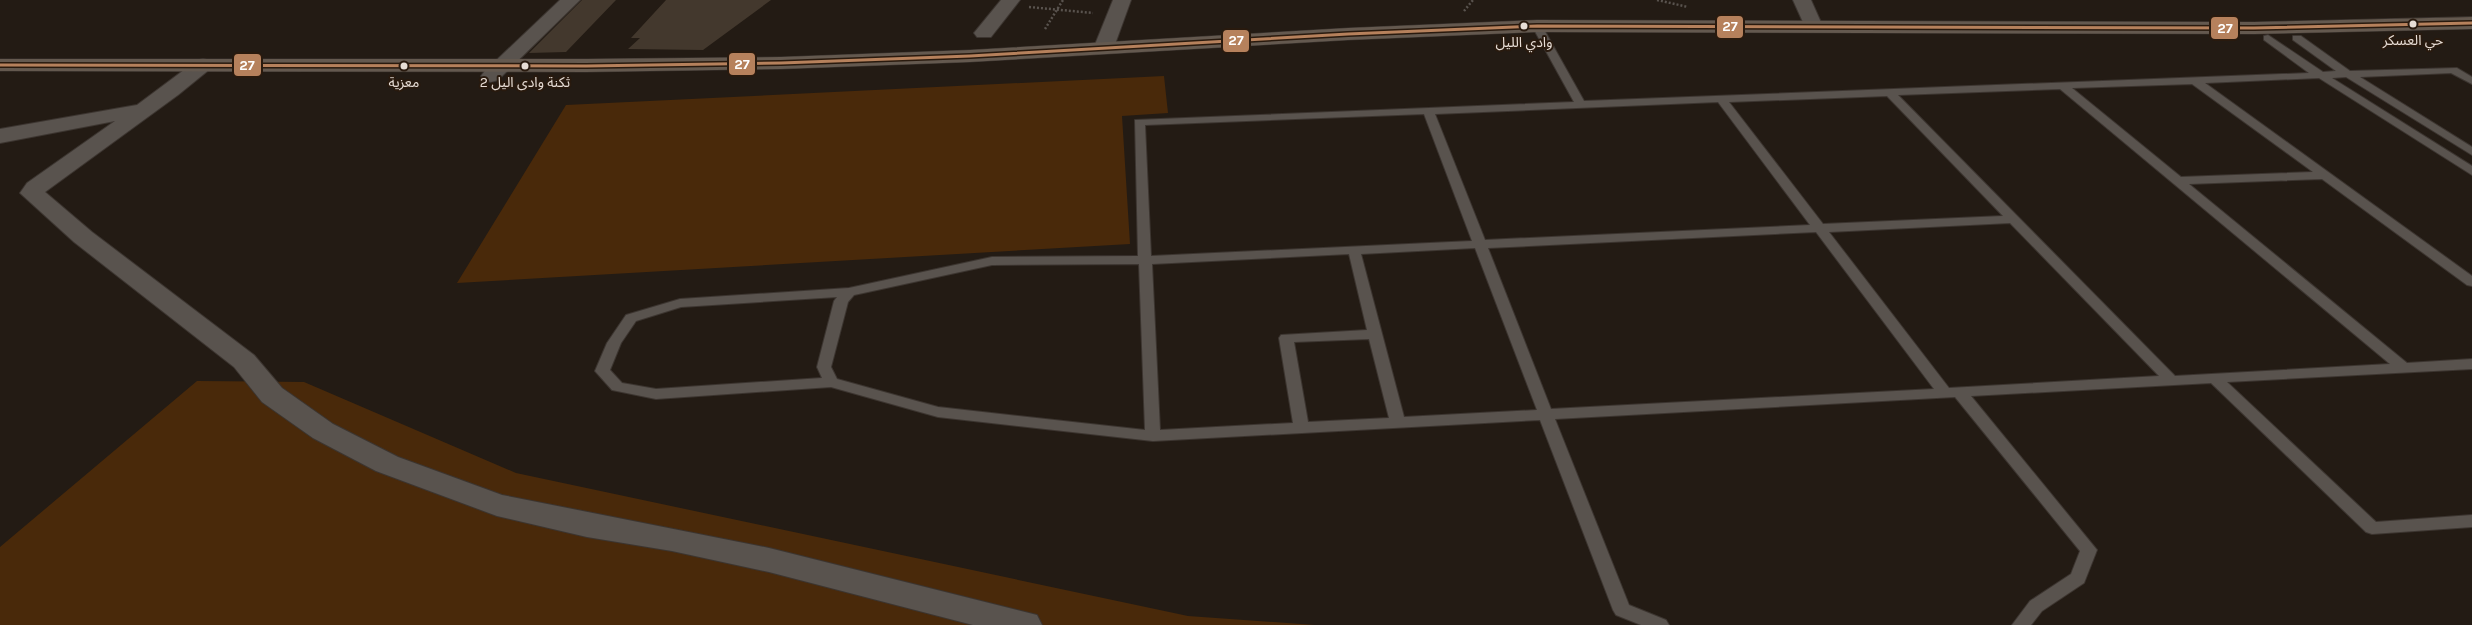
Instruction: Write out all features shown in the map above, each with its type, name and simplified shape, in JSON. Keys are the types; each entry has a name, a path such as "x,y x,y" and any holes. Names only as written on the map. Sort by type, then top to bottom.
{"main road":[{"path":"0,65 197,70 778,74 1541,32 1814,27 2276,33 2472,23"},
{"path":"496,71 961,57 1104,47 1421,30 1541,32 2472,34"},
{"path":"0,76 197,70"}],"street":[{"path":"496,71 571,0"},
{"path":"1104,47 1122,0"},
{"path":"1802,0 1814,27"},
{"path":"984,33 1017,3"},
{"path":"197,70 35,188 32,193 83,237 244,361 272,395 323,431 387,464 497,505 587,525 672,539 769,560 1026,625"},
{"path":"0,136 145,109"}],"lane":[{"path":"1541,32 1581,105"},
{"path":"2276,33 2349,74 2472,152"},
{"path":"2276,33 2321,75 2472,170"},
{"path":"1153,436 1140,122 2453,70 2472,81"},
{"path":"2194,80 2472,282"},
{"path":"2063,86 2404,368"},
{"path":"1889,92 2172,381"},
{"path":"1721,99 1820,228 1952,392 2089,550 2078,578 2036,606 2021,625"},
{"path":"1428,111 1622,610 1660,625"},
{"path":"2179,181 2324,175"},
{"path":"2014,220 1145,260 992,261 849,292 680,303 631,318 614,343 602,371 617,387 656,394 831,382 938,412 1153,436 2472,364"},
{"path":"1354,250 1398,423"},
{"path":"831,382 824,367 841,301 849,292"},
{"path":"1301,428 1286,338 1376,334"},
{"path":"2214,378 2372,528 2472,521"}],"path":[{"path":"1045,29 1063,0"},
{"path":"1017,3 1057,10 1093,13"}],"shaded area":[{"path":"1164,76 1168,113 1122,116 1130,244 457,283 566,105"},
{"path":"197,381 304,382 516,473 1188,616 1315,625 0,625 0,547"}],"building":[{"path":"582,0 616,0 566,52 529,53"},
{"path":"666,0 771,0 703,50 628,49 640,38 631,38"}],"transit line":[{"name":"27","path":"0,65 586,66 781,63 970,56 1442,29 1537,26 2254,28 2472,23"}],"place":[{"name":"حي العسكر","path":"2413,24"},
{"name":"وادي الليل","path":"1524,26"},
{"name":"معزية","path":"404,66"},
{"name":"ثكنة وادى اليل 2","path":"525,66"}]}
